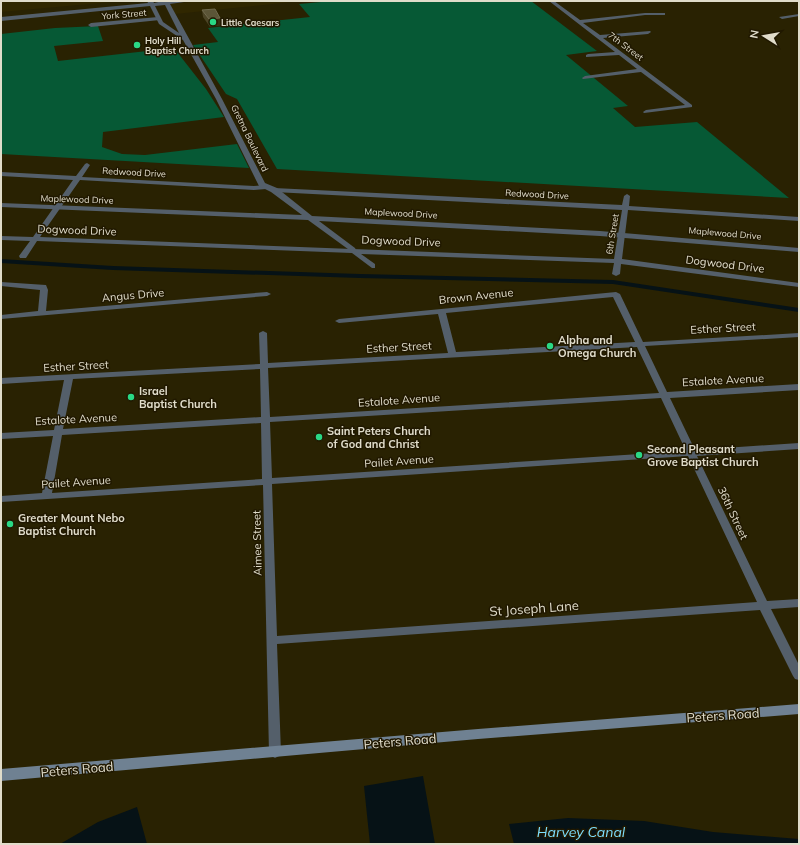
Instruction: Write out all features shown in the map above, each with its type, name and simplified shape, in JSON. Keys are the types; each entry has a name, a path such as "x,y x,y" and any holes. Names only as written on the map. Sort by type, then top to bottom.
{"main road":[{"name":"Peters Road","path":"1,775 799,709"}],"street":[{"path":"1,14 137,3 161,7 178,1 188,1"},
{"name":"7th Street","path":"551,1 690,106 646,112"},
{"path":"1,19 73,12 137,3"},
{"name":"Gretna Boulevard","path":"167,4 219,99 259,180 266,187 274,190 372,266"},
{"name":"Gretna Boulevard","path":"152,5 158,19 165,26 178,34 188,44"},
{"path":"73,12 70,10 92,6"},
{"path":"30,16 58,12 58,9"},
{"path":"579,22 645,14 663,14"},
{"path":"782,17 799,15"},
{"path":"158,19 174,17"},
{"name":"York Street","path":"91,25 158,19"},
{"path":"599,37 648,32"},
{"path":"588,56 620,53"},
{"path":"584,78 642,70"},
{"path":"23,256 87,165"},
{"name":"Redwood Drive","path":"1,174 254,188 266,187"},
{"name":"Redwood Drive","path":"274,190 625,207 799,219"},
{"name":"6th Street","path":"616,274 627,196"},
{"name":"Maplewood Drive","path":"1,205 621,235 799,250"},
{"name":"Dogwood Drive","path":"1,238 617,261 799,285"},
{"path":"1,284 42,287 44,290 42,314"},
{"name":"Angus Drive","path":"1,317 266,294"},
{"name":"Brown Avenue","path":"339,321 616,294"},
{"name":"36th Street","path":"616,294 764,606 799,676"},
{"path":"441,311 453,355"},
{"name":"Aimee Street","path":"263,333 275,753"},
{"name":"Esther Street","path":"1,381 799,335"},
{"path":"46,496 69,377"},
{"name":"Estalote Avenue","path":"1,436 799,387"},
{"name":"Pailet Avenue","path":"1,499 799,446"},
{"name":"St Joseph Lane","path":"272,640 799,603"}],"shaded area":[{"path":"1,1 123,1 1,12"},
{"path":"197,1 292,2 175,14 170,4"}],"green space":[{"path":"332,1 531,1 597,51 566,55 628,106 613,108 635,127 697,122 789,198 277,169 237,99 226,94 193,45 218,42 208,28 310,17 299,4"},
{"path":"98,26 103,41 54,46 58,61 174,48 206,89 224,117 103,132 102,147 122,154 145,155 237,144 249,168 1,154 1,34 55,28"}],"water":[{"path":"423,776 435,844 370,844 364,786"},
{"path":"137,807 147,844 60,844 98,822"},
{"name":"Harvey Canal","path":"568,818 644,821 713,832 799,839 799,844 514,844 509,824"}],"building":[{"path":"215,9 220,18 209,19 202,10"}],"waterway":[{"path":"1,261 113,268 613,282 799,310"}],"place":[{"name":"Little Caesars","path":"213,22"},
{"name":"Holy Hill Baptist Church","path":"137,45"},
{"name":"Alpha and Omega Church","path":"550,346"},
{"name":"Israel Baptist Church","path":"131,397"},
{"name":"Saint Peters Church of God and Christ","path":"319,437"},
{"name":"Second Pleasant Grove Baptist Church","path":"639,455"},
{"name":"Greater Mount Nebo Baptist Church","path":"10,524"}]}
